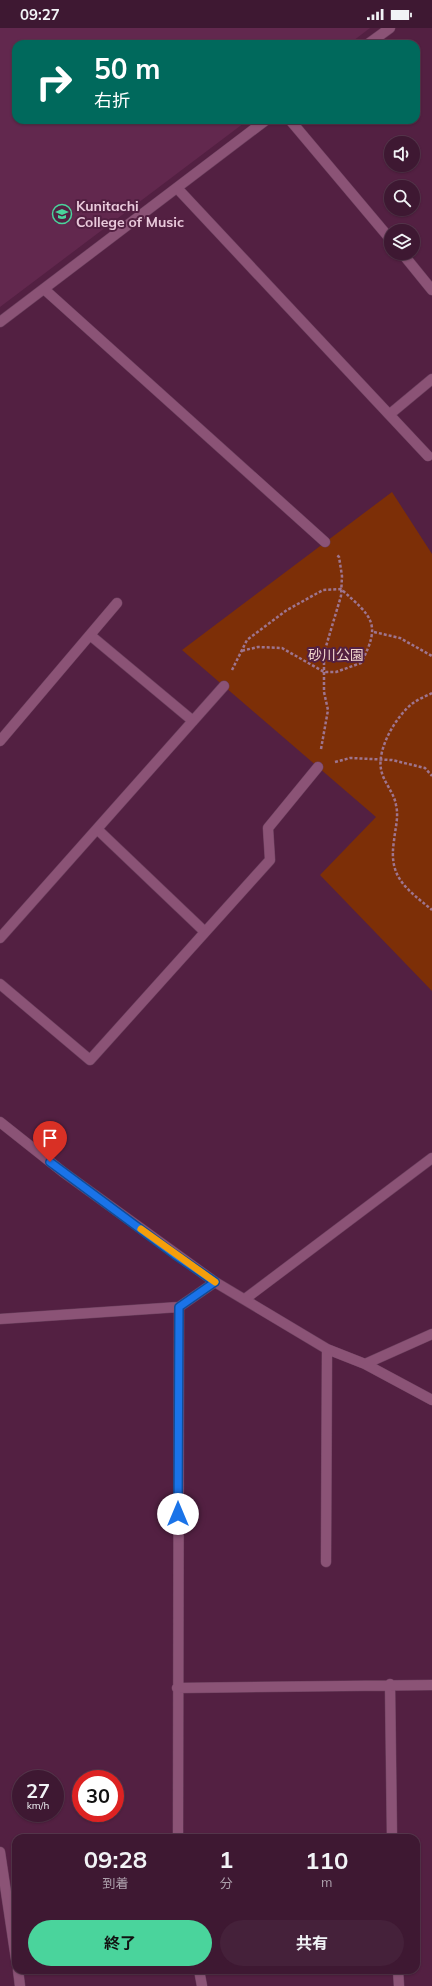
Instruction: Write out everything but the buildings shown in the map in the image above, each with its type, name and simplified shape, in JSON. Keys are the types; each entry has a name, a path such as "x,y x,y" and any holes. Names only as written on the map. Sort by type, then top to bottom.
{"street":[{"path":"374,40 390,28"},
{"path":"0,322 261,124"},
{"path":"293,124 384,232"},
{"path":"177,188 428,456"},
{"path":"408,260 432,290"},
{"path":"44,290 325,542"},
{"path":"390,414 432,379"},
{"path":"0,741 117,603"},
{"path":"90,635 193,720"},
{"path":"0,938 224,686"},
{"path":"0,984 90,1060 270,860 268,828 318,767"},
{"path":"97,829 205,932"},
{"path":"0,1122 63,1172 215,1282 327,1349 365,1364 432,1400"},
{"path":"245,1299 432,1158"},
{"path":"0,1319 179,1307 215,1282"},
{"path":"178,1834 177,1688 179,1307"},
{"path":"365,1364 432,1334"},
{"path":"326,1562 327,1349"},
{"path":"390,1684 392,1834"},
{"path":"177,1688 432,1684"},
{"path":"0,1852 12,1932"},
{"path":"18,1974 20,1986"},
{"path":"200,1974 202,1986"},
{"path":"398,1974 399,1986"}],"path":[{"path":"325,542 339,557 342,576 341,589 324,652 324,692 328,710 318,767 350,758 392,760 425,768 432,776"},
{"path":"224,686 241,651 247,640 286,610 323,590 341,589 366,611 374,632 361,663 336,672 324,672 282,648 258,647 241,651"},
{"path":"374,632 400,638 432,656"},
{"path":"432,693 413,703 404,713 384,743 380,760 381,769 387,786 396,804 397,819 392,850 394,868 403,886 432,910"}],"shaded area":[{"name":"Kunitachi College of Music","path":"0,28 370,28 354,40 12,40 12,124 243,124 0,307"}],"green space":[{"name":"砂川公園","path":"392,492 432,554 432,991 320,875 376,817 182,650"}],"slow traffic":[{"path":"141,1229 215,1282"}],"place":[{"name":"Kunitachi College of Music","path":"62,214"}],"route":[{"path":"50,1162 174,1254 215,1282 179,1307 178,1514"}]}
